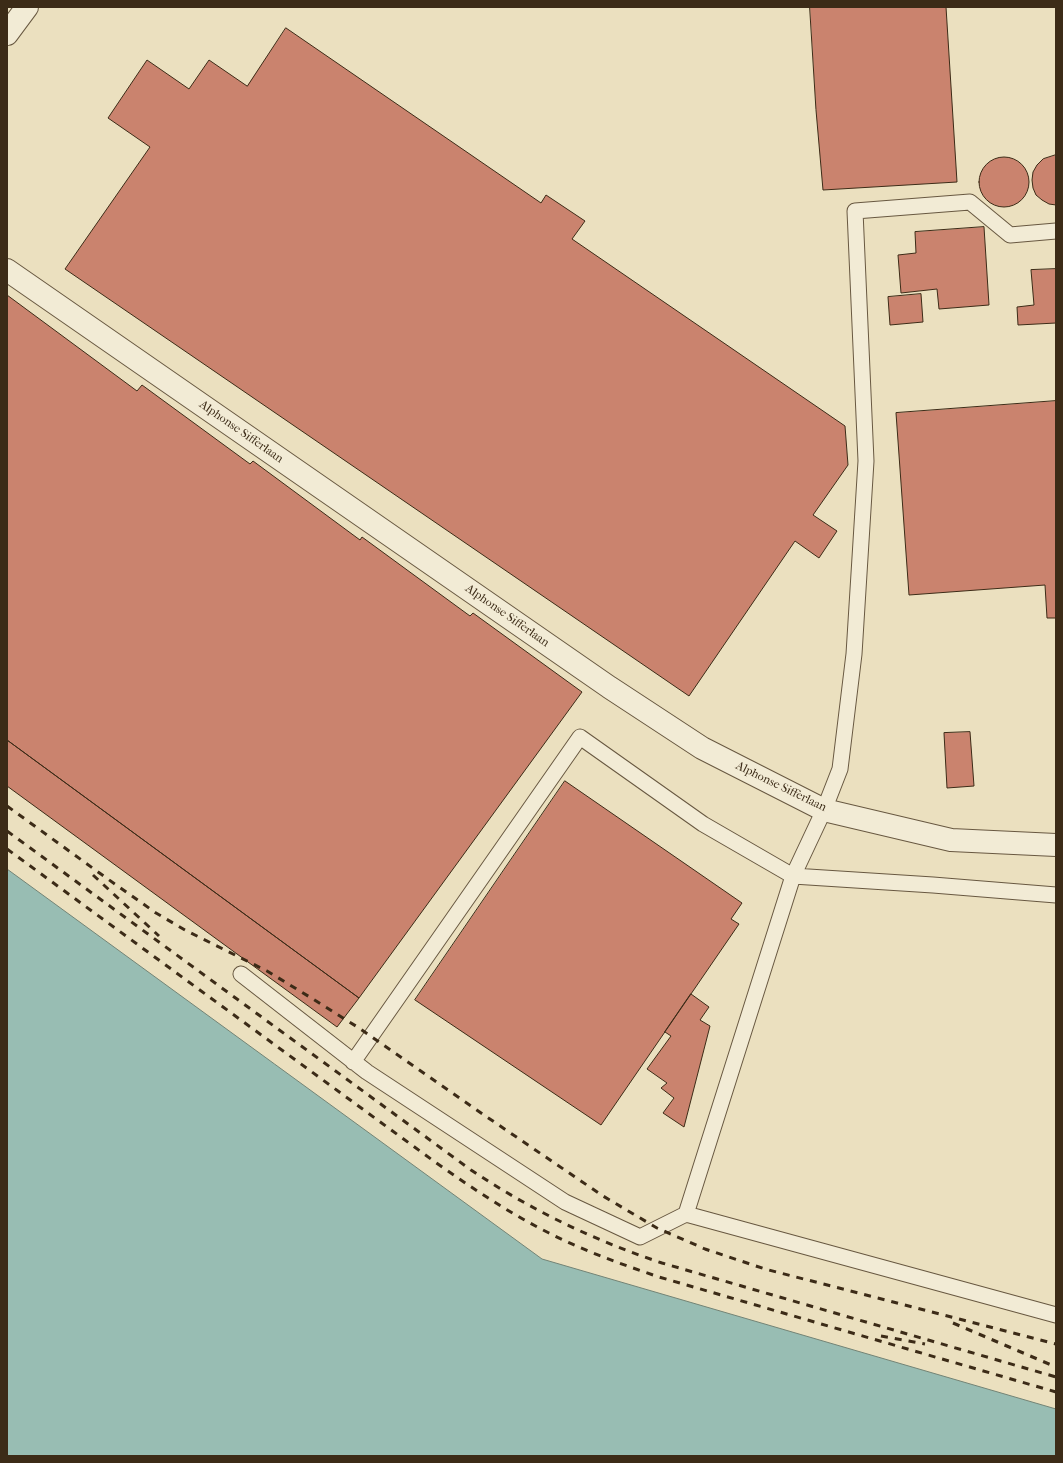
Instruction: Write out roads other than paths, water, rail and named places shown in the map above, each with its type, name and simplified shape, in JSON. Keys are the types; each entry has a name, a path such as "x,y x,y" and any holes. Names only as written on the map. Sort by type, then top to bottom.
{"street":[{"path":"7,34 27,7"},
{"name":"Alphonse Sifferlaan","path":"7,270 616,691 702,748 824,810 951,840 1056,845"}],"lane":[{"path":"686,1214 793,876 824,810 840,769 854,654 865,477 854,211 970,202 1010,235 1056,231"},
{"path":"353,1062 580,737 703,824 793,876 1056,895"},
{"path":"241,974 367,1072 565,1202 640,1237 686,1214 1056,1315"}],"water":[{"path":"7,869 542,1259 1056,1409 1056,1456 7,1456"}],"railway":[{"path":"7,806 156,913 185,930 267,971 313,999 359,1028 603,1196 657,1228 705,1249 765,1269 1056,1344"},
{"path":"7,831 471,1170 516,1198 563,1223 611,1244 662,1263 1056,1377"},
{"path":"7,849 435,1162 491,1200 562,1240 659,1277 1056,1392"},
{"path":"93,875 159,936"},
{"path":"953,1323 1056,1367"},
{"path":"881,1336 925,1344"}]}
